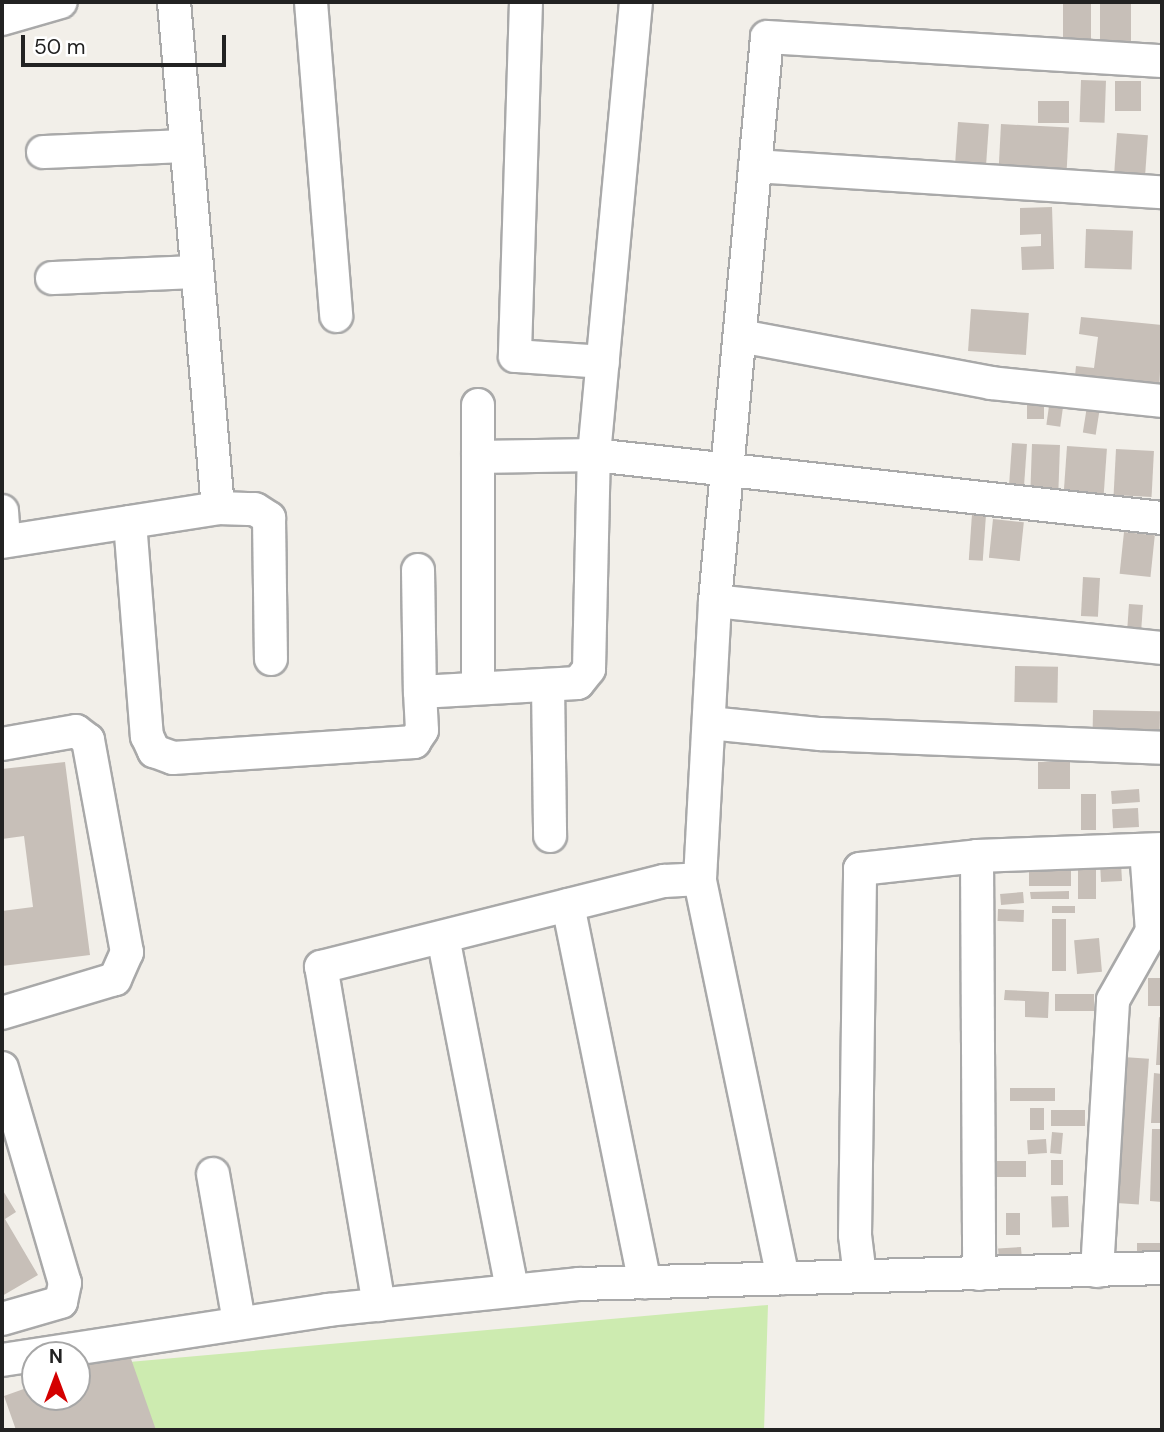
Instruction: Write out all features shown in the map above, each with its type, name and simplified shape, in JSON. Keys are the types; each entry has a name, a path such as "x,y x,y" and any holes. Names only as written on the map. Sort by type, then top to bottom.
{"street":[{"path":"2,19 61,2"},
{"path":"174,2 218,508"},
{"path":"311,2 336,316"},
{"path":"526,2 515,356 603,362"},
{"path":"420,692 578,683 589,669 594,455 636,2"},
{"path":"783,1278 700,879 715,601 767,37 1162,61"},
{"path":"43,152 186,146"},
{"path":"755,166 1162,192"},
{"path":"52,278 197,272"},
{"path":"740,336 991,383 1162,401"},
{"path":"478,405 478,687"},
{"path":"478,457 594,455 1162,518"},
{"path":"3,531 130,522 218,508 255,509 269,518 271,659"},
{"path":"130,522 147,736 154,751 173,758 414,742 422,730 418,570"},
{"path":"715,601 1162,648"},
{"path":"548,685 550,836"},
{"path":"709,723 820,734 1162,748"},
{"path":"2,744 76,731 88,740 127,952 115,978 2,1013"},
{"path":"860,1276 855,1235 860,869 977,856 1157,843 1152,931 1113,1000 1097,1271"},
{"path":"977,856 979,1274"},
{"path":"379,1305 321,967 664,881 700,879"},
{"path":"568,905 645,1282"},
{"path":"443,937 512,1290"},
{"path":"2,1068 65,1283 61,1302 2,1319"},
{"path":"213,1174 239,1322"},
{"path":"2,1360 239,1322 512,1290 645,1282 1162,1268"}],"green space":[{"path":"768,1305 764,1430 136,1430 129,1362"}],"building":[{"path":"1063,2 1091,2 1091,42 1063,42"},
{"path":"1100,2 1131,2 1131,45 1100,45"},
{"path":"1081,80 1106,81 1105,123 1080,122"},
{"path":"1115,81 1141,81 1141,111 1115,111"},
{"path":"1038,101 1069,101 1069,123 1038,123"},
{"path":"958,122 989,124 986,167 955,165"},
{"path":"1001,124 1069,128 1066,176 998,173"},
{"path":"1117,133 1148,135 1145,182 1114,180"},
{"path":"1052,207 1054,269 1022,270 1021,247 1041,246 1041,234 1020,235 1020,208"},
{"path":"1086,229 1133,231 1132,270 1085,268"},
{"path":"971,309 1029,313 1026,355 968,351"},
{"path":"1081,317 1162,325 1159,395 1074,386 1076,366 1094,368 1098,337 1079,334"},
{"path":"1027,395 1044,395 1044,419 1027,419"},
{"path":"1050,399 1064,401 1060,427 1046,425"},
{"path":"1088,400 1101,402 1096,435 1083,433"},
{"path":"1012,443 1027,444 1024,490 1009,489"},
{"path":"1032,444 1060,445 1058,495 1030,494"},
{"path":"1067,446 1107,449 1103,500 1063,497"},
{"path":"1116,449 1154,451 1152,497 1114,495"},
{"path":"972,514 986,515 983,561 969,560"},
{"path":"993,519 1024,522 1020,561 989,558"},
{"path":"1124,532 1155,535 1150,577 1120,574"},
{"path":"1083,577 1100,578 1098,617 1081,616"},
{"path":"1129,604 1143,605 1141,636 1127,635"},
{"path":"1015,666 1058,667 1057,703 1014,702"},
{"path":"1093,710 1160,711 1160,737 1093,736"},
{"path":"65,762 90,955 2,966 2,911 33,907 24,836 2,839 2,769"},
{"path":"1038,762 1070,762 1070,789 1038,789"},
{"path":"1139,789 1140,802 1112,804 1111,791"},
{"path":"1081,794 1096,794 1096,830 1081,830"},
{"path":"1138,808 1139,827 1113,828 1112,809"},
{"path":"1121,862 1122,881 1101,882 1100,863"},
{"path":"1078,864 1096,864 1096,899 1078,899"},
{"path":"1029,867 1071,867 1071,886 1029,886"},
{"path":"1069,891 1069,899 1031,899 1030,892"},
{"path":"1023,892 1024,903 1001,905 1000,894"},
{"path":"1052,906 1075,906 1075,913 1052,913"},
{"path":"998,909 1024,910 1024,922 998,921"},
{"path":"1052,919 1066,919 1066,971 1052,971"},
{"path":"1099,938 1102,972 1077,974 1074,940"},
{"path":"1148,978 1162,978 1162,1006 1148,1006"},
{"path":"1005,990 1049,992 1048,1018 1025,1017 1025,1001 1004,1000"},
{"path":"1055,994 1094,994 1094,1011 1055,1011"},
{"path":"1159,1017 1162,1018 1162,1065 1156,1065"},
{"path":"1123,1057 1149,1059 1139,1204 1113,1203"},
{"path":"1154,1073 1162,1074 1162,1123 1151,1123"},
{"path":"1010,1088 1055,1088 1055,1101 1010,1101"},
{"path":"1030,1108 1044,1108 1044,1130 1030,1130"},
{"path":"1051,1110 1085,1110 1085,1126 1051,1126"},
{"path":"1152,1129 1162,1129 1162,1202 1150,1201"},
{"path":"1052,1132 1063,1133 1061,1154 1050,1153"},
{"path":"1046,1139 1047,1153 1028,1154 1027,1140"},
{"path":"1051,1160 1063,1160 1063,1185 1051,1185"},
{"path":"997,1161 1026,1161 1026,1177 997,1177"},
{"path":"2,1189 16,1212 5,1219 38,1275 2,1296"},
{"path":"1068,1196 1069,1227 1052,1228 1051,1197"},
{"path":"1006,1213 1020,1213 1020,1235 1006,1235"},
{"path":"1137,1243 1162,1243 1162,1255 1137,1255"},
{"path":"1021,1247 1022,1260 999,1262 998,1249"},
{"path":"129,1353 156,1430 16,1430 4,1396 21,1390 21,1411 91,1411 91,1359 97,1357 99,1363"}]}
